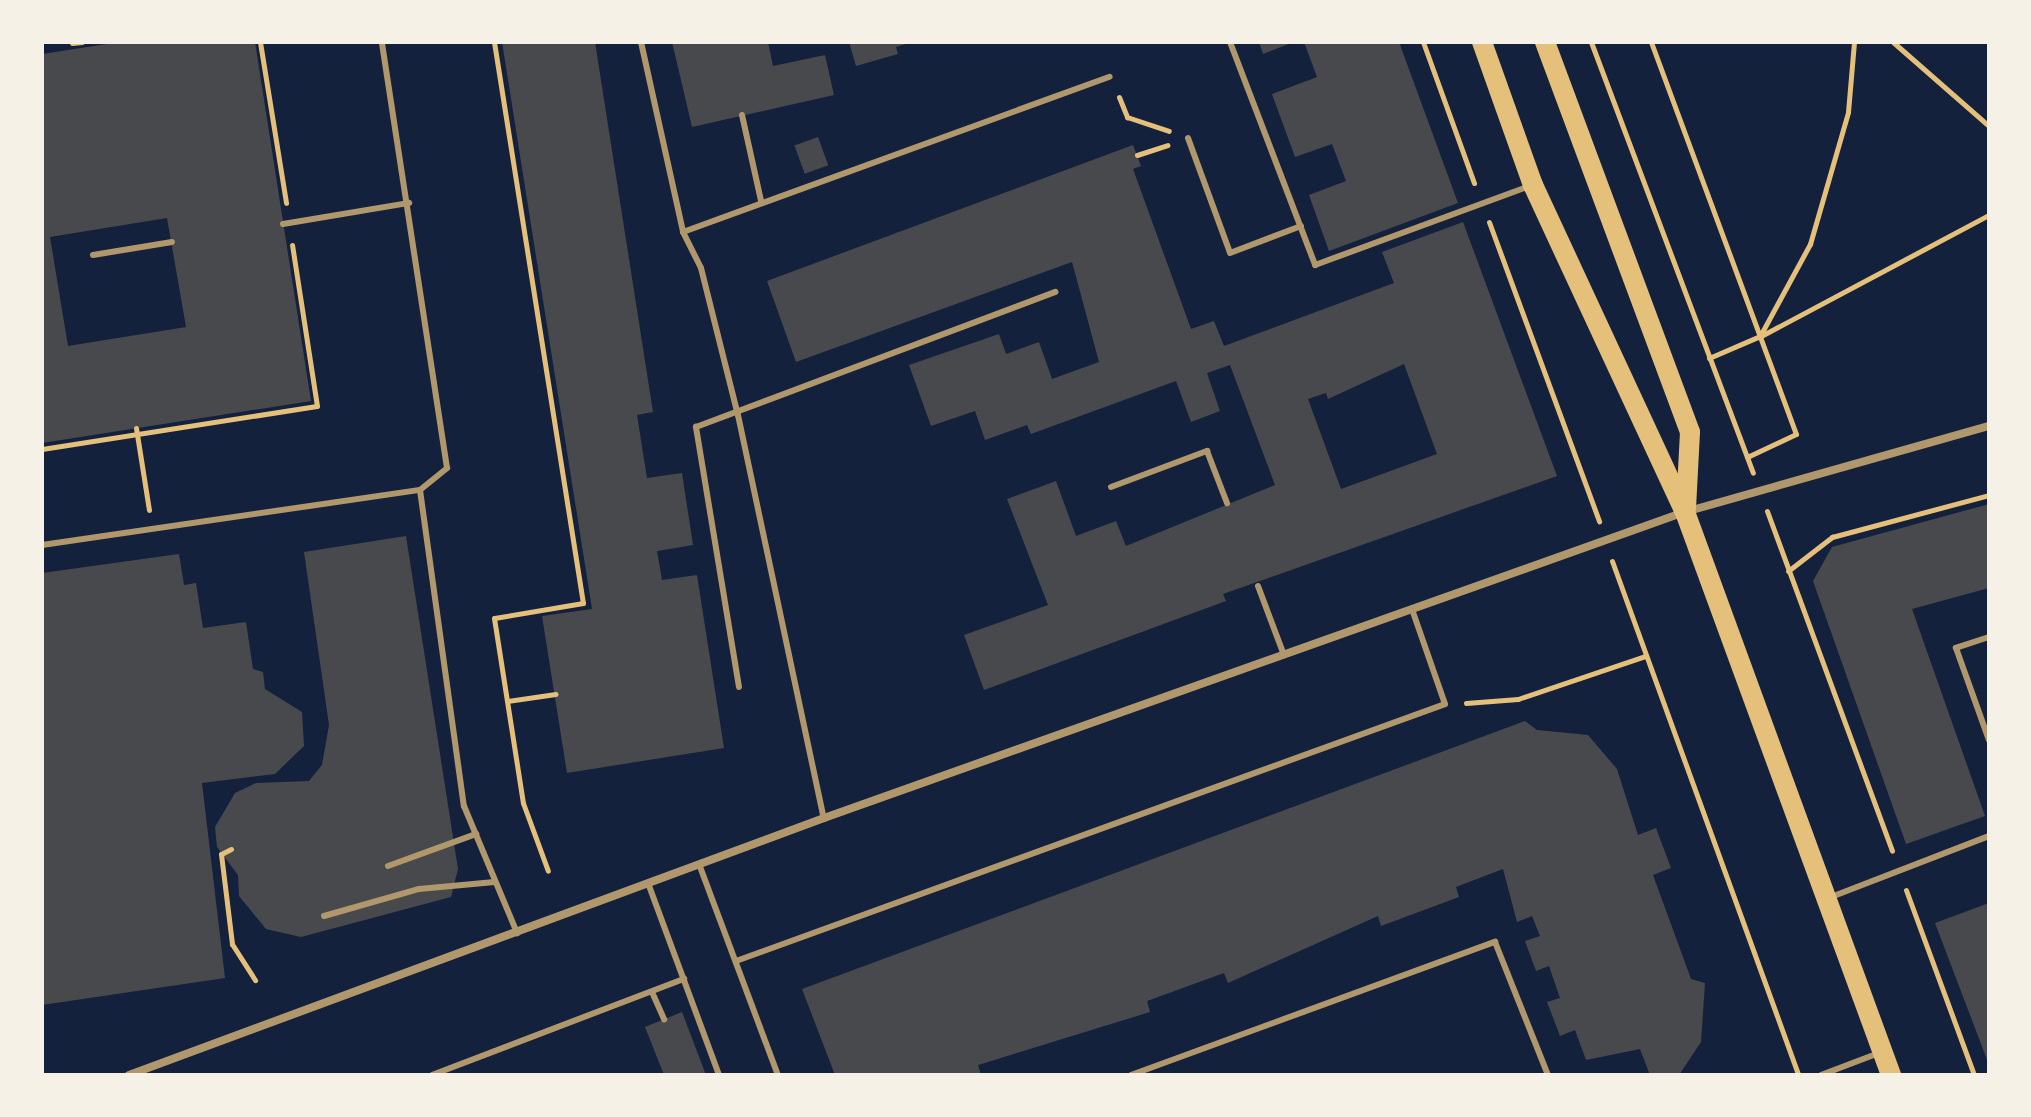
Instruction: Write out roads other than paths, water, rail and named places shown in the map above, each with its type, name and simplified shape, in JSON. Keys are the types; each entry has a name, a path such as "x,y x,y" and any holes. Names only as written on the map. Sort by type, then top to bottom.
{"main road":[{"path":"1482,42 1533,185 1685,512 1891,1075"},
{"path":"1545,42 1690,432 1685,512"}],"street":[{"path":"129,1075 824,818 1685,512 1989,426"}],"lane":[{"path":"42,545 420,490 447,468 442,405 382,42"},
{"path":"641,42 683,232 701,268 738,415 824,818"},
{"path":"1230,42 1315,265 1533,185"},
{"path":"683,232 761,201 1110,77"},
{"path":"742,115 761,201"},
{"path":"1188,138 1230,253 1301,226"},
{"path":"286,223 409,203"},
{"path":"93,255 172,242"},
{"path":"739,687 696,427 738,415 1055,292"},
{"path":"1111,487 1207,451 1227,503"},
{"path":"420,490 464,806 517,933"},
{"path":"1258,586 1284,655"},
{"path":"736,961 1445,704 1412,609"},
{"path":"1989,637 1956,648 1989,740"},
{"path":"388,866 476,834"},
{"path":"1827,898 1989,836"},
{"path":"699,864 778,1075"},
{"path":"324,916 419,889 495,882"},
{"path":"648,883 719,1075"},
{"path":"1131,1075 1495,942 1548,1075"},
{"path":"432,1075 684,979"},
{"path":"652,992 664,1019"},
{"path":"1821,1075 1882,1052"}]}
